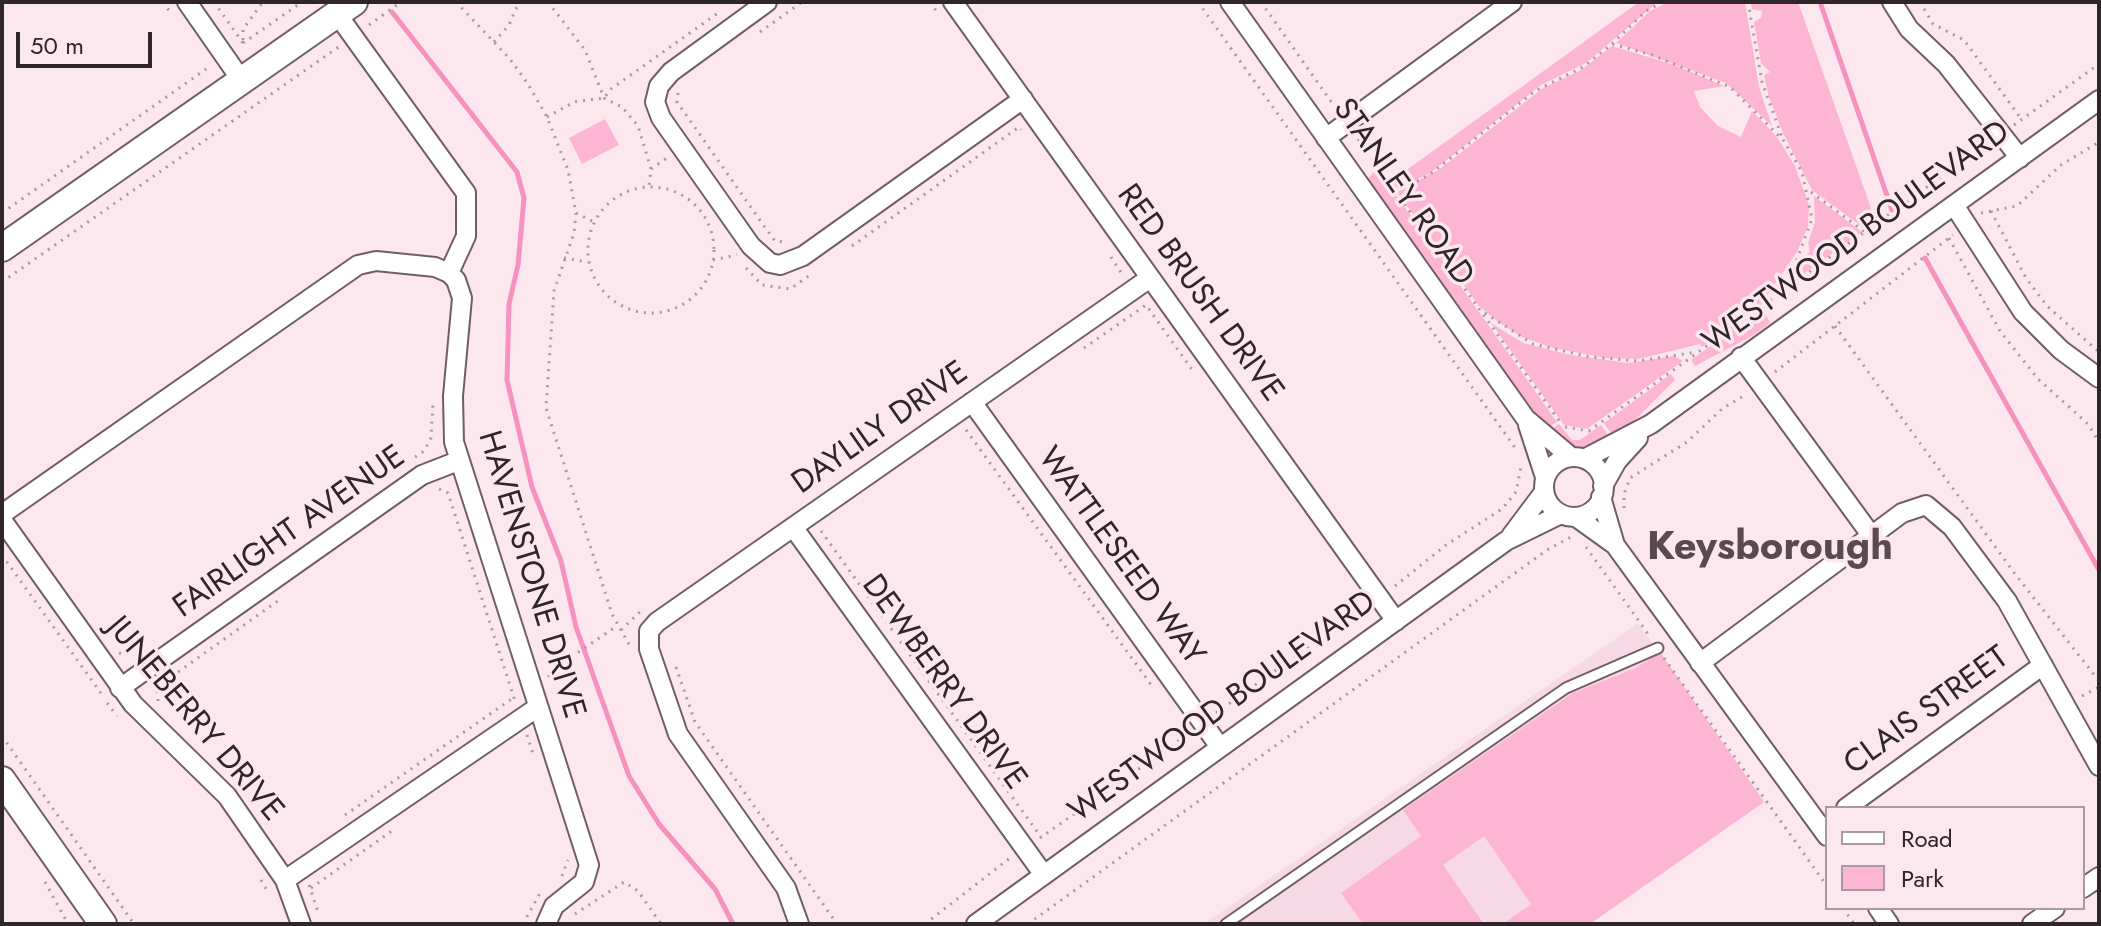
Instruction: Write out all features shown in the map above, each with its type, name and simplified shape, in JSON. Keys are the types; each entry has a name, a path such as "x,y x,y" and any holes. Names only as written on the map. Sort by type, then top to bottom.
{"main road":[{"path":"2,248 346,8"},
{"path":"2,780 103,924"}],"street":[{"path":"187,2 242,81"},
{"path":"767,2 671,72 659,86 655,102 661,118 734,221 758,254 770,263 780,265 803,256 1023,99"},
{"name":"RED BRUSH DRIVE","path":"953,2 1396,621"},
{"name":"STANLEY ROAD","path":"1230,2 1526,419 1578,458"},
{"path":"1326,138 1512,2"},
{"path":"1892,2 1909,29 1946,64 2020,158"},
{"path":"2,514 358,265 376,261 435,267 449,273 466,236 466,193 353,36 346,8"},
{"name":"WESTWOOD BOULEVARD","path":"1602,492 1623,453 1651,424 2099,100"},
{"path":"1954,205 2023,312 2061,350 2099,378"},
{"name":"HAVENSTONE DRIVE","path":"449,273 456,280 462,298 452,424 458,461 589,865 584,882 554,906 546,924"},
{"name":"DAYLILY DRIVE","path":"799,924 786,888 678,734 649,649 649,631 657,622 1150,278"},
{"path":"1741,357 1871,535"},
{"name":"WATTLESEED WAY","path":"972,402 1220,747"},
{"name":"STANLEY ROAD","path":"1526,419 1545,484"},
{"name":"WESTWOOD BOULEVARD","path":"1578,458 1651,424"},
{"path":"1609,540 1598,470 1578,458 1555,463 1545,484 1553,509 1609,540 1825,828"},
{"name":"FAIRLIGHT AVENUE","path":"120,688 422,475 458,461"},
{"name":"WESTWOOD BOULEVARD","path":"1506,541 1545,484"},
{"path":"1569,516 1591,511 1602,492"},
{"path":"1700,663 1909,508 1926,505 1952,527 2007,601 2099,766"},
{"name":"WESTWOOD BOULEVARD","path":"976,924 1506,541 1569,516"},
{"name":"JUNEBERRY DRIVE","path":"2,520 120,688 148,720 227,796 285,880 301,924"},
{"name":"DEWBERRY DRIVE","path":"793,527 1044,875"},
{"name":"CLAIS STREET","path":"1849,806 2043,665"},
{"path":"285,880 538,707"},
{"path":"2032,924 2052,910"}],"lane":[{"path":"1226,924 1566,688 1658,648"}],"path":[{"path":"263,2 243,29 243,43 302,2"},
{"path":"390,2 393,7"},
{"path":"2,282 401,2"},
{"path":"456,2 518,69 547,117 568,170 576,213 554,291 546,408 619,628 631,648"},
{"path":"494,42 509,25 519,2"},
{"path":"548,2 585,50 604,98"},
{"path":"753,37 802,2"},
{"path":"925,924 1025,848 1150,764 1446,545 1502,509 1516,492 1521,468 1518,452 1198,2"},
{"path":"1261,2 1563,427 1589,431 2099,64"},
{"path":"1395,191 1428,176 1535,91 1583,67 1646,11 1663,2"},
{"path":"1748,2 1762,82 1784,141 1809,190 1812,219 1806,242 1765,304"},
{"path":"1920,2 1933,24 1964,40 2022,120"},
{"path":"604,98 611,89 722,11"},
{"path":"1612,44 1677,64 1730,87 1784,141"},
{"path":"2,213 225,56"},
{"path":"679,89 677,102 754,212 775,241 789,243"},
{"path":"547,117 574,102 604,98 622,107 643,137 651,169 649,187"},
{"path":"841,253 1019,127 1028,140"},
{"path":"1967,224 1979,214 2017,206 2061,165 2099,142"},
{"path":"649,187 676,193 698,209 708,224 713,260 707,279 696,295 670,310 642,313 623,307 607,296 595,281 588,262 588,242 594,222 616,197 649,187"},
{"path":"1809,190 1865,232"},
{"path":"1991,211 2026,278 2047,306 2099,352"},
{"path":"576,213 594,222"},
{"path":"1949,238 2000,331 2038,379 2088,424 2099,442"},
{"path":"713,260 737,255"},
{"path":"1110,256 1123,274 1110,283"},
{"path":"564,258 588,262"},
{"path":"745,267 762,285 790,289 815,271"},
{"path":"1479,308 1500,326 1533,344 1579,355 1638,361 1699,352"},
{"path":"1835,326 2009,565 2099,681"},
{"path":"412,459 424,451 431,438 434,393"},
{"path":"966,430 1160,697"},
{"path":"435,490 448,493"},
{"path":"821,531 1041,837"},
{"path":"1028,924 1567,536 1580,538 1825,883"},
{"path":"1586,547 1609,540"},
{"path":"159,704 157,687 283,597"},
{"path":"564,663 619,628 645,607"},
{"path":"116,649 119,654 134,656 141,651"},
{"path":"676,666 695,722 837,924"},
{"path":"340,819 514,697"},
{"path":"2,736 134,924"},
{"path":"39,872 68,924"},
{"path":"584,908 624,882 638,891 661,924"}],"shaded area":[{"path":"1638,623 1764,802 1590,924 1204,924"}],"green space":[{"path":"1639,2 1658,2 1586,63 1541,85 1429,174 1395,189 1390,182"},
{"path":"1669,2 1745,2 1759,87 1772,126 1726,83 1616,43 1650,11"},
{"path":"1751,2 1798,2 1870,205 1873,223 1865,229 1812,190 1783,133 1764,75 1770,72 1761,63 1754,22 1761,18 1762,11 1752,9"},
{"path":"1612,46 1675,65 1724,86 1694,91 1700,107 1718,126 1741,137 1752,111 1777,137 1795,166 1809,205 1808,226 1797,252 1761,305 1702,347 1700,344 1639,359 1606,358 1553,348 1522,337 1479,306 1397,192 1440,169 1543,88 1581,70"},
{"path":"605,119 619,145 582,164 569,138"},
{"path":"1377,168 1557,422 1546,429 1368,179"},
{"path":"1814,196 1862,232 1795,280 1791,274 1810,251 1808,243 1815,222"},
{"path":"1763,308 1770,323 1695,366 1691,360"},
{"path":"1491,323 1523,343 1571,355 1628,363 1674,356 1683,361 1587,429 1564,425"},
{"path":"1671,374 1675,380 1635,420 1613,436 1604,423"},
{"path":"1559,424 1572,440 1580,440 1601,425 1610,438 1587,450 1571,450 1548,432"},
{"path":"1660,652 1764,802 1590,924 1503,924 1531,904 1484,836 1443,865 1484,924 1363,924 1341,893 1421,836 1403,810 1573,693 1636,668"}],"waterway":[{"path":"1820,2 1892,210"},
{"path":"392,12 517,172 524,198 518,265 509,304 507,380 532,487 561,561 576,627 629,776 659,824 715,889 733,924"},
{"path":"1925,258 2099,570"}],"district":[{"name":"Keysborough","path":"1770,549"}]}
